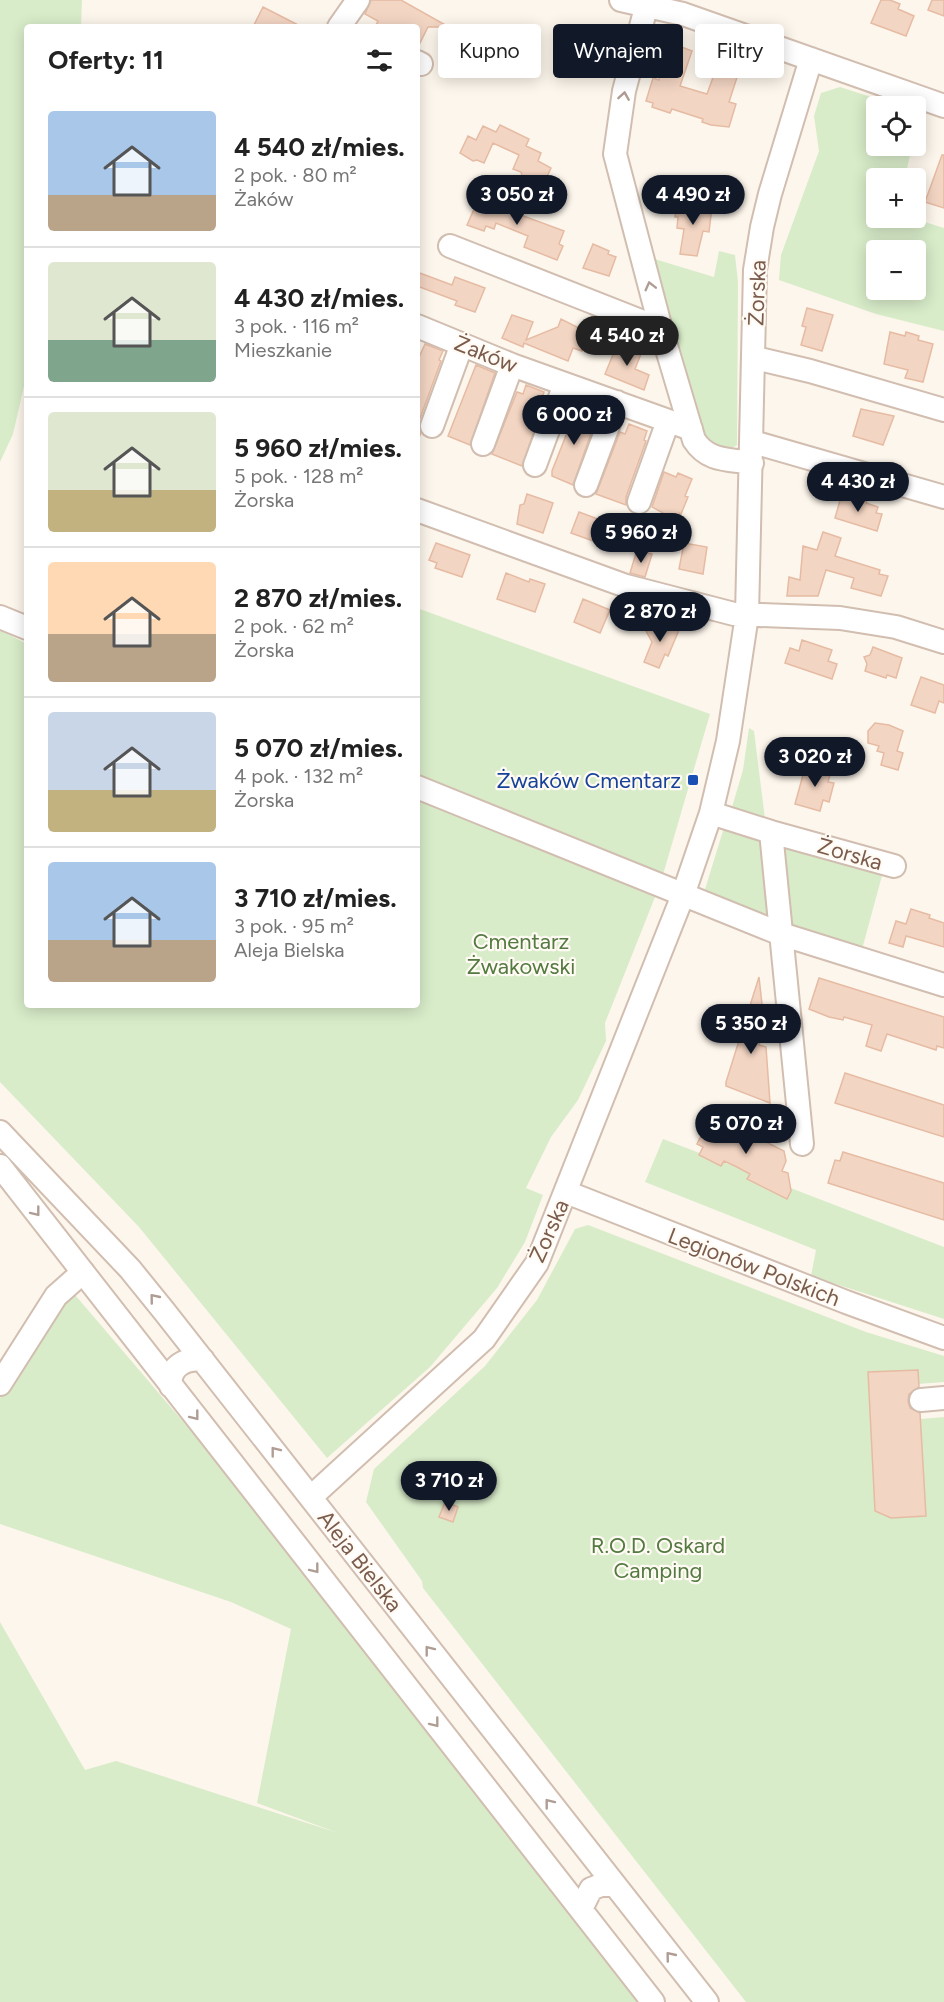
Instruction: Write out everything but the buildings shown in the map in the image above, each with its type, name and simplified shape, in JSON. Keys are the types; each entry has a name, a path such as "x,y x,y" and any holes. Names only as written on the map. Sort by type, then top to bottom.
{"street":[{"path":"344,24 358,0"},
{"path":"621,0 647,2 684,14 944,106"},
{"path":"647,2 624,91 615,154 661,329 691,429 701,450 709,456 753,452 944,497"},
{"name":"Żorska","path":"311,1497 484,1339 537,1263 683,895 711,813 728,741 747,615 753,452 755,270 762,227 811,59"},
{"path":"450,246 661,329"},
{"name":"Żaków","path":"420,327 512,365 691,429"},
{"path":"432,426 462,344"},
{"path":"755,358 810,371 944,410"},
{"path":"483,444 512,365"},
{"path":"535,465 565,384"},
{"path":"586,485 617,402"},
{"path":"639,502 668,420"},
{"path":"420,511 626,586 734,614 840,618 896,627 944,642"},
{"path":"0,617 24,627"},
{"path":"420,787 781,934 944,985"},
{"name":"Żorska","path":"711,813 894,866"},
{"path":"771,832 802,1144"},
{"name":"Aleja Bielska","path":"0,1132 130,1269 707,2002"},
{"name":"Aleja Bielska","path":"0,1166 653,2002"},
{"name":"Legionów Polskich","path":"566,1192 824,1294 944,1338"},
{"path":"0,1384 56,1296 83,1272"},
{"path":"171,1386 171,1374 178,1365 189,1359 203,1359"},
{"path":"921,1400 944,1398"},
{"path":"581,1909 591,1889 601,1885 613,1885"}],"green space":[{"path":"0,0 82,0 81,24 24,24 24,386 13,434 0,462"},
{"path":"840,87 868,96 866,96 866,156 910,156 907,168 866,168 866,228 926,228 926,222 944,228 944,331 876,314 779,280 781,255 819,151 814,116 821,93"},
{"path":"719,251 735,255 738,282 737,445 729,450 706,446 648,257 714,277"},
{"path":"420,609 710,714 662,878 420,779"},
{"name":"Cmentarz Żwakowski","path":"0,630 24,642 24,1008 420,1008 420,799 655,897 605,1023 606,1041 578,1100 551,1137 526,1188 543,1195 525,1242 497,1288 430,1367 327,1458 139,1227 0,1082"},
{"path":"749,728 754,731 766,827 730,814 743,770"},
{"path":"726,821 766,835 775,927 702,899"},
{"path":"778,840 883,872 861,953 786,929"},
{"path":"663,1139 944,1247 944,1319 811,1276 816,1250 645,1182"},
{"name":"R.O.D. Oskard Camping","path":"588,1225 866,1332 944,1356 944,1382 918,1384 921,1419 944,1417 944,2002 746,2002 423,1588 422,1581 366,1502 374,1469 485,1366 537,1300 575,1229"},
{"path":"67,1291 76,1296 284,1540 636,1995 636,2002 0,2002 0,1622 85,1770 116,1761 338,1833 257,1803 291,1629 231,1602 0,1524 0,1398"}],"place":[{"name":"Żwaków Cmentarz","path":"693,780"}]}
